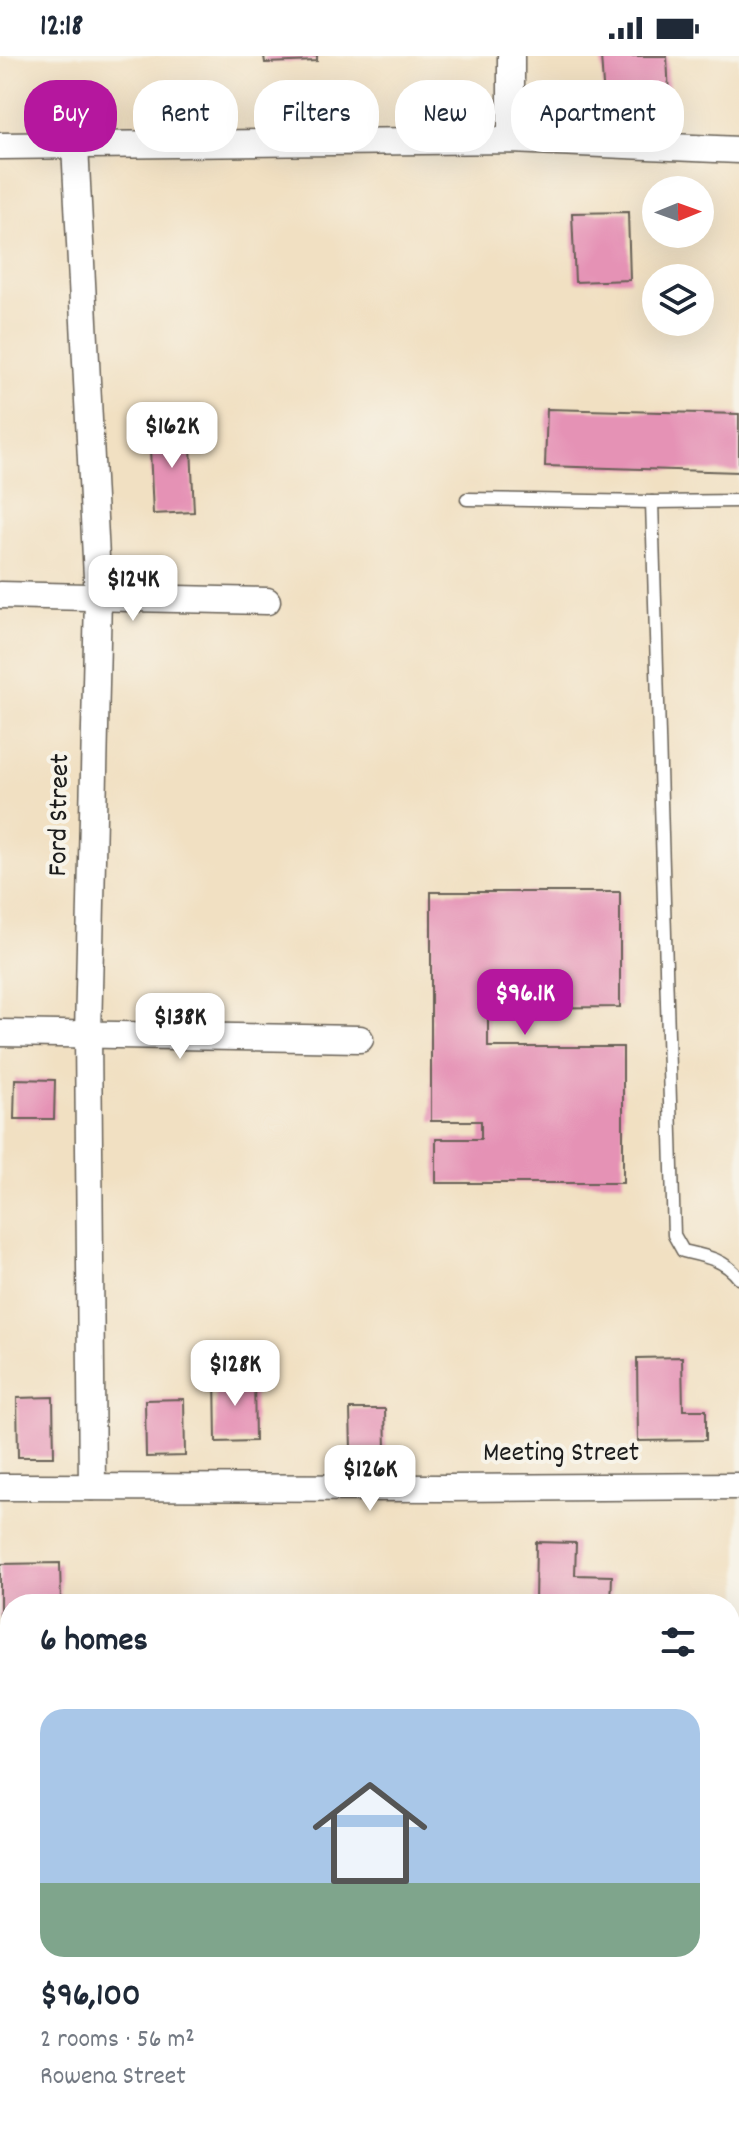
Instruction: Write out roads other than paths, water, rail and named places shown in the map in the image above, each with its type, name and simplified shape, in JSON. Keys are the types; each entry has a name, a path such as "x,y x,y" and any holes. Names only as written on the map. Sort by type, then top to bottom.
{"street":[{"path":"511,56 511,80"},
{"path":"117,145 511,140"},
{"path":"0,146 24,146"},
{"path":"684,148 739,150"},
{"name":"Ford Street","path":"75,152 98,597 88,1034 92,1487"},
{"path":"0,595 267,601"},
{"path":"0,1033 360,1039"},
{"name":"Meeting Street","path":"0,1487 739,1486"}],"lane":[{"path":"467,499 739,501"},
{"path":"652,502 674,1235 683,1251 730,1266 739,1278"}]}
